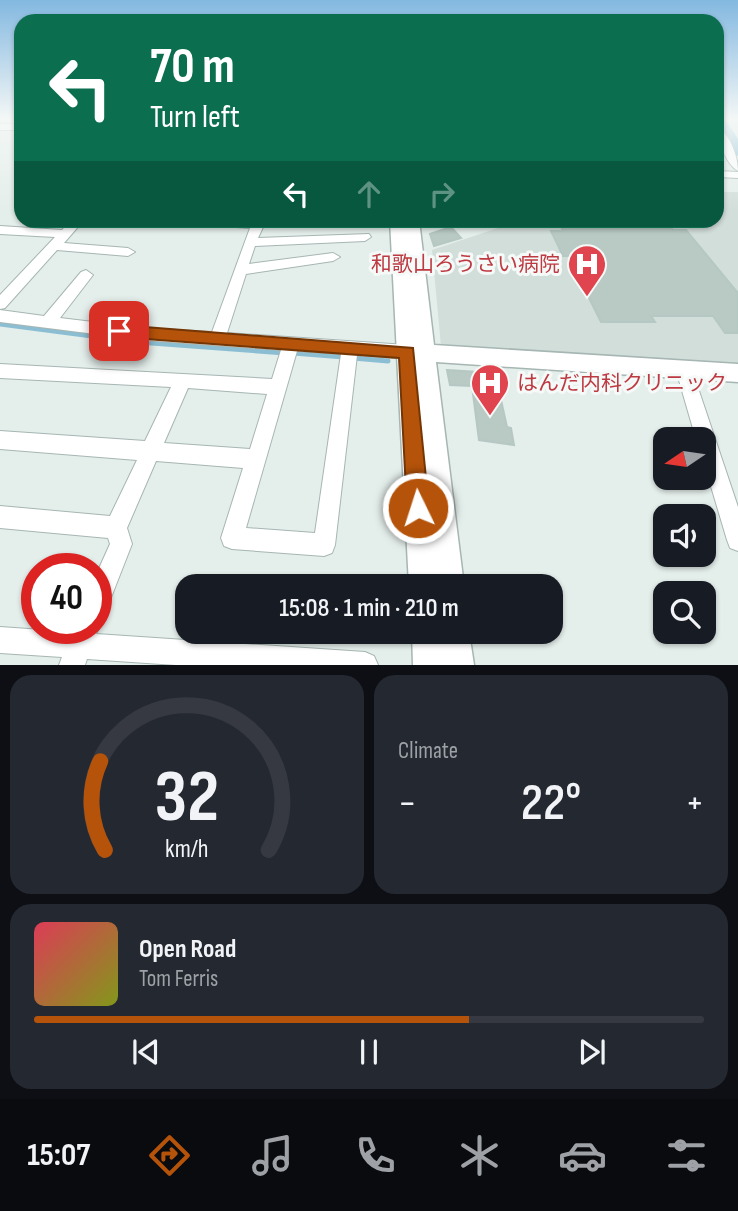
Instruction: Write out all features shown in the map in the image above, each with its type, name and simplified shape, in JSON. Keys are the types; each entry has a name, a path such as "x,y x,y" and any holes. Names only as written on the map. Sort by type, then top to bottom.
{"street":[{"path":"729,149 738,168"},
{"path":"0,304 69,228"},
{"path":"217,340 257,228"},
{"path":"398,228 447,574"},
{"path":"411,228 424,574"},
{"path":"0,230 58,237 128,252"},
{"path":"250,242 365,237"},
{"path":"241,270 334,257"},
{"path":"48,322 86,275"},
{"path":"0,316 217,340 289,352 349,356 416,353 738,373"},
{"path":"289,352 232,538 324,545 349,356"},
{"path":"684,370 738,540"},
{"path":"0,371 278,387"},
{"path":"112,566 121,544 116,528 183,380"},
{"path":"0,440 256,459"},
{"path":"0,517 116,528"},
{"path":"0,640 194,659 365,665"},
{"path":"428,644 429,665"},
{"path":"455,644 457,665"}],"shaded area":[{"name":"和歌山ろうさい病院","path":"724,192 738,192 738,364 441,346 432,250 498,228 724,228"}],"building":[{"path":"452,228 461,238 434,246 430,234"},
{"path":"562,228 686,230 738,293 738,333 725,333 713,316 651,316 655,322 601,322 579,278 587,278 576,256 563,256 551,231 563,231"},
{"path":"447,370 495,373 507,427 511,428 514,445 479,440 472,386 450,385"}],"waterway":[{"path":"0,324 138,342 285,353"},
{"path":"293,353 344,357"},
{"path":"353,358 388,361"}],"place":[{"name":"和歌山ろうさい病院","path":"587,298"},
{"name":"はんだ内科クリニック","path":"490,417"}],"route":[{"path":"119,331 407,352 418,508"}]}
